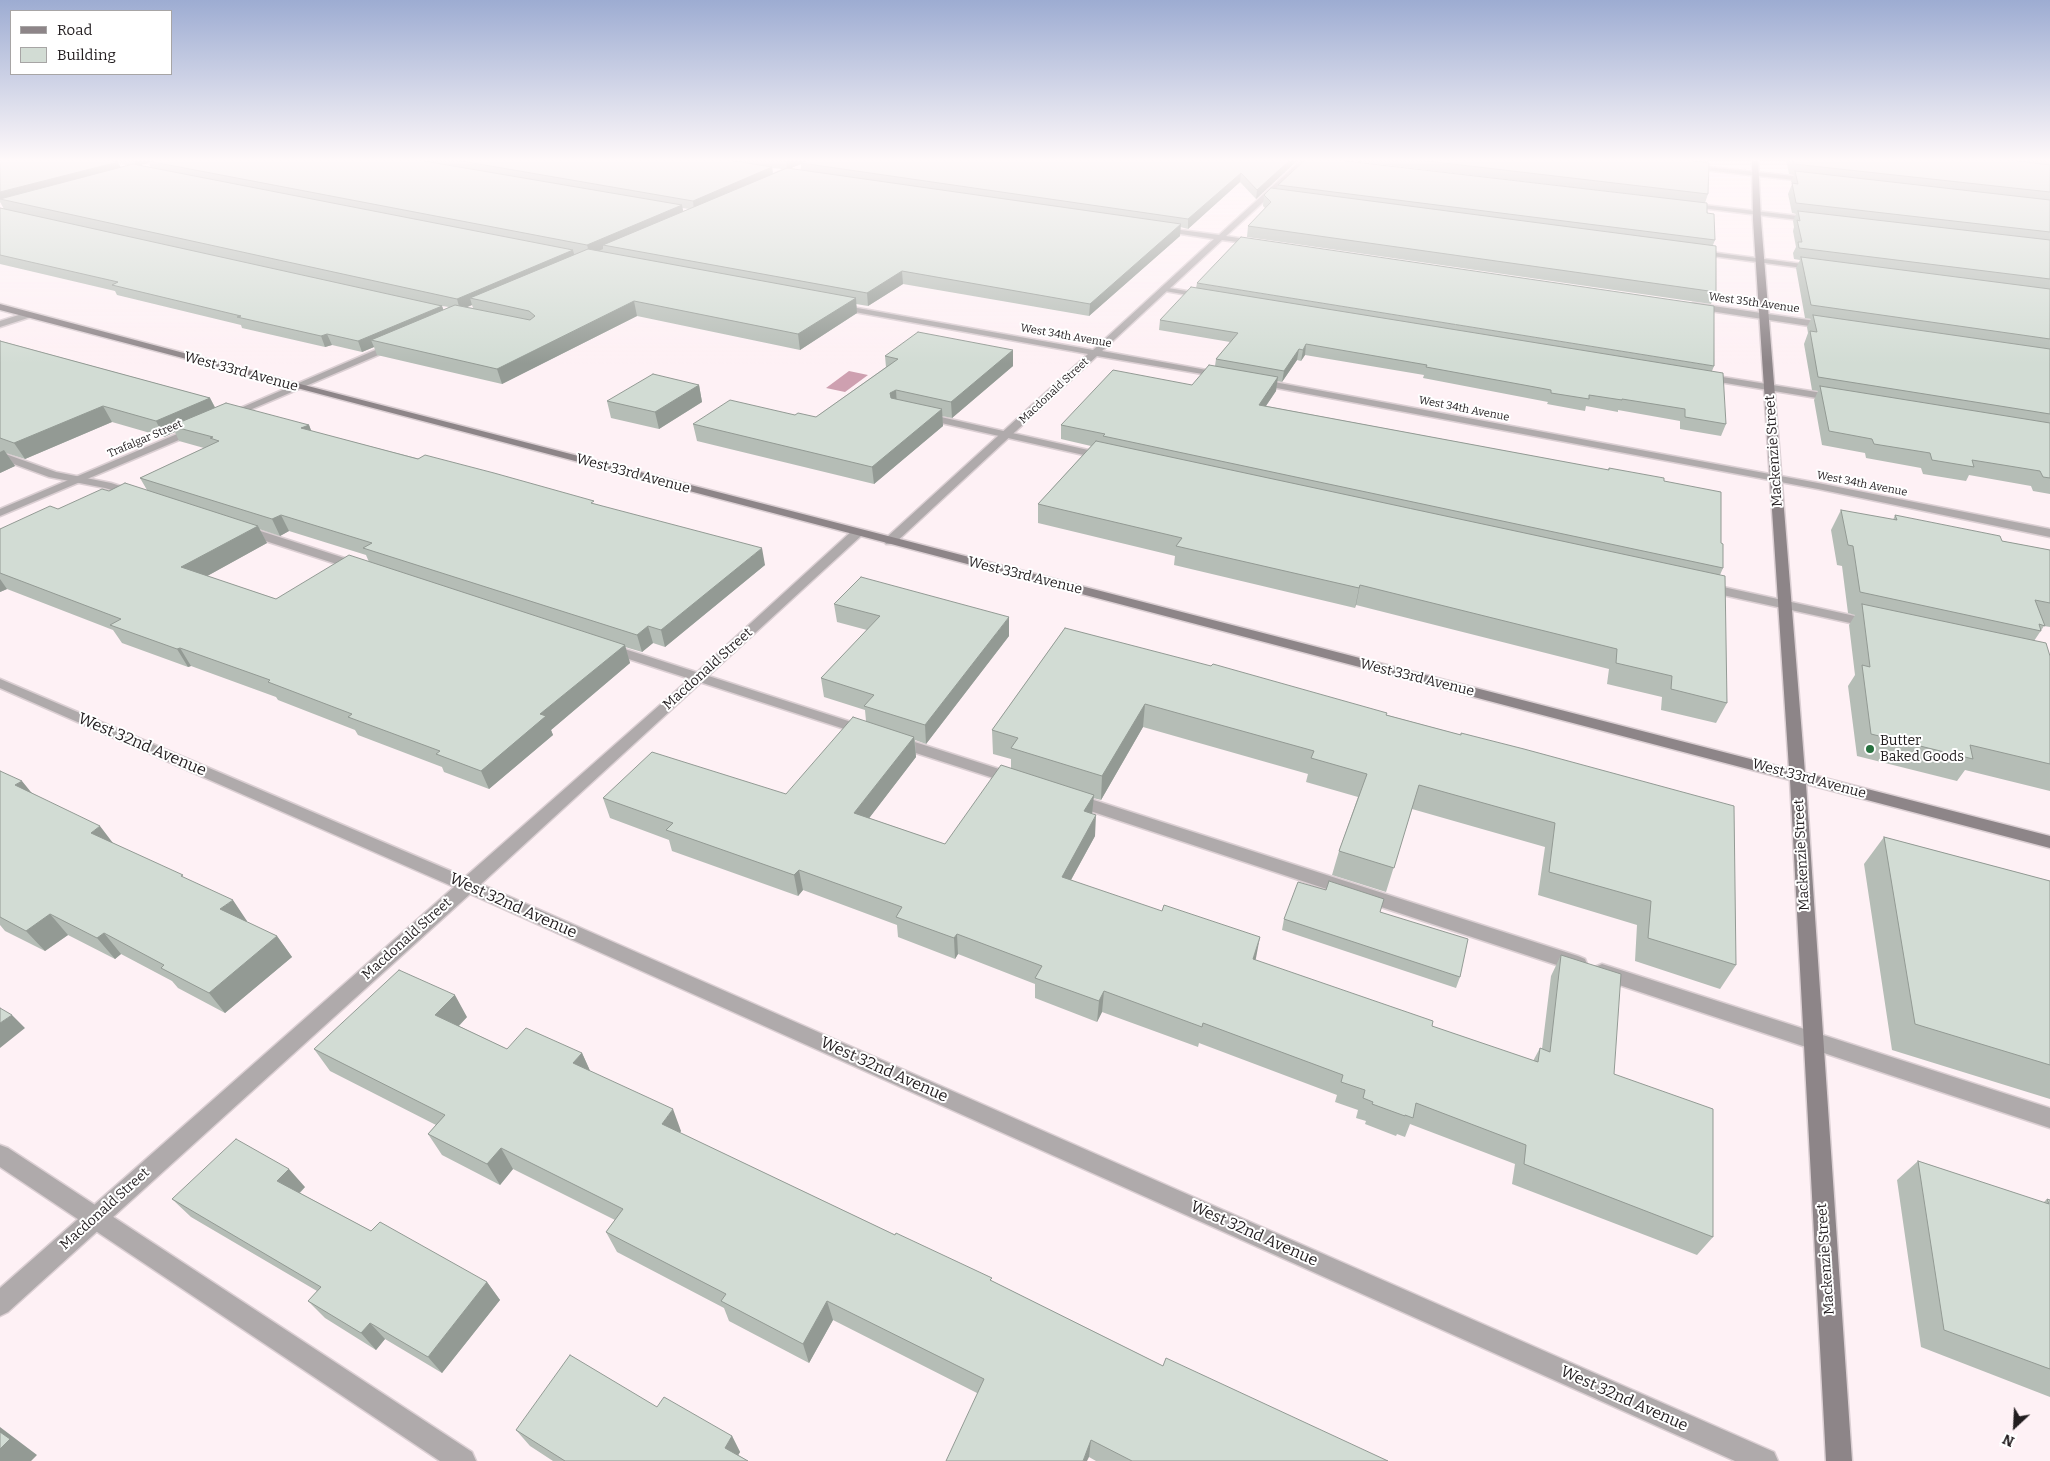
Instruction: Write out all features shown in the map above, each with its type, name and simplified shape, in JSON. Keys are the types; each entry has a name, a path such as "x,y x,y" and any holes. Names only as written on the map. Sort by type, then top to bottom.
{"street":[{"path":"1148,227 1265,244"},
{"name":"Macdonald Street","path":"890,541 1232,227"},
{"name":"Mackenzie Street","path":"1758,227 1797,776 1839,1461"},
{"path":"1685,250 1828,269"},
{"path":"1165,289 1214,297"},
{"name":"West 34th Avenue","path":"833,305 1777,479 2050,533"},
{"name":"West 35th Avenue","path":"1684,305 1839,327"},
{"name":"West 33rd Avenue","path":"0,307 857,533 2050,842"},
{"path":"0,324 28,315"},
{"path":"219,420 400,342"},
{"path":"1695,375 1846,400"},
{"path":"915,415 1123,460"},
{"name":"Trafalgar Street","path":"0,513 201,427"},
{"path":"0,455 53,474 107,485 145,498"},
{"path":"230,525 371,571"},
{"name":"Macdonald Street","path":"0,1304 700,677 857,533"},
{"path":"1696,585 1881,626"},
{"path":"596,644 1029,785"},
{"name":"West 32nd Avenue","path":"0,683 467,885 1765,1461"},
{"path":"1058,794 2050,1118"},
{"path":"0,1155 463,1461"}],"shaded area":[{"path":"849,371 868,375 845,392 826,388"}],"building":[{"path":"0,227 87,227 442,306 358,341 327,334 321,336 237,317 241,316 112,285 118,282 0,255"},
{"path":"129,227 456,227 573,250 457,299"},
{"path":"494,227 629,227 587,245"},
{"path":"646,227 1177,227 1090,304 902,271 867,293 603,245"},
{"path":"1256,227 1572,227 1716,246 1716,292"},
{"path":"1613,227 1715,227 1715,240"},
{"path":"1799,227 1939,227 2050,240 2050,279 1799,248 1798,242 1802,242"},
{"path":"2008,227 2050,227 2050,232"},
{"path":"1241,237 1714,306 1714,366 1197,283"},
{"path":"588,249 856,298 798,334 634,301 497,369 371,340 455,305 530,320 535,316 529,311 470,298"},
{"path":"1801,257 2050,289 2050,339 1811,305"},
{"path":"1191,287 1723,373 1726,424 1685,417 1685,409 1589,395 1589,399 1551,393 1551,390 1426,367 1427,365 1306,344 1303,350 1299,349 1284,371 1216,359 1238,333 1160,320"},
{"path":"1813,315 2050,349 2050,414 1818,377 1810,331 1817,332"},
{"path":"918,332 1013,350 951,402 896,390 890,393 891,398 942,409 872,467 693,424 730,400 795,415 798,413 816,417 898,359 885,356"},
{"path":"0,341 210,398 156,421 103,406 14,443 0,438"},
{"path":"1209,365 1278,377 1259,405 1609,470 1609,468 1664,478 1664,481 1721,492 1723,568 1103,436 1105,434 1061,425 1113,370 1192,385"},
{"path":"653,374 699,385 655,412 607,401"},
{"path":"1820,386 2050,423 2050,478 2043,477 2040,471 1972,460 1974,467 1932,460 1930,453 1874,444 1872,439 1829,431"},
{"path":"226,403 309,425 301,428 418,459 425,455 594,501 591,503 762,548 661,630 648,626 637,635 363,548 372,543 281,515 272,519 140,478 219,441 210,438 213,437 171,426"},
{"path":"1096,441 1725,576 1727,703 1671,689 1672,676 1616,663 1617,649 1360,585 1359,588 1176,546 1182,538 1038,504"},
{"path":"125,483 258,526 181,567 276,599 349,555 625,645 540,714 546,716 481,771 436,754 440,751 348,717 352,714 268,682 270,680 110,625 121,619 0,573 0,529 50,506 58,509 102,489 109,491"},
{"path":"1841,510 1897,520 1895,515 2000,536 2002,541 2050,550 2050,603 2035,600 2045,626 2039,624 2041,631 1860,592 1853,546 1848,545"},
{"path":"861,577 1009,617 925,725 864,706 874,695 821,678 880,616 834,604"},
{"path":"1862,604 2046,643 2050,656 2050,764 1970,745 1973,759 1871,734 1862,665 1870,667"},
{"path":"1065,628 1211,666 1213,664 1387,713 1386,715 1524,749 1734,806 1736,965 1648,938 1651,901 1549,872 1555,823 1419,785 1394,868 1339,851 1367,774 1311,758 1314,751 1145,704 1102,776 1011,748 1018,738 992,730"},
{"path":"853,717 914,737 854,813 945,844 1001,765 1094,795 1084,811 1096,815 1062,877 1162,911 1164,905 1260,937 1253,959 1433,1021 1432,1026 1538,1062 1540,1048 1550,1052 1561,955 1621,974 1614,1074 1713,1109 1713,1237 1524,1164 1526,1145 1416,1103 1413,1118 1405,1116 1372,1104 1373,1102 1363,1098 1365,1090 1341,1082 1343,1075 1203,1023 1202,1027 1104,991 1099,1001 1035,978 1042,966 957,934 954,938 896,917 902,907 799,870 794,875 666,830 673,823 603,798 652,752 786,794"},
{"path":"0,771 22,781 15,785 100,826 91,833 233,900 220,909 277,936 209,993 161,968 164,965 104,933 97,938 50,914 26,931 0,917"},
{"path":"1884,837 2050,881 2050,1065 1915,1024"},
{"path":"1329,881 1384,899 1380,912 1468,939 1460,977 1284,919 1298,882 1326,890"},
{"path":"399,970 455,995 435,1015 507,1049 526,1028 582,1053 573,1063 673,1109 662,1124 895,1235 896,1233 992,1278 990,1280 1163,1366 1166,1358 1388,1461 1132,1461 1091,1440 1083,1461 946,1461 984,1379 827,1301 803,1344 721,1301 726,1294 606,1232 623,1209 501,1148 487,1164 428,1134 445,1115 314,1049"},
{"path":"0,1008 12,1015 0,1023"},
{"path":"236,1139 289,1169 277,1181 371,1231 380,1222 487,1282 428,1357 370,1323 361,1333 308,1301 321,1287 172,1199"},
{"path":"1918,1161 2049,1204 2047,1199 2050,1200 2050,1369 1944,1330"},
{"path":"570,1355 657,1407 664,1397 732,1436 725,1448 748,1461 565,1461 516,1430"},
{"path":"0,1432 10,1439 0,1449"}],"place":[{"name":"Butter Baked Goods","path":"1870,749"}]}
